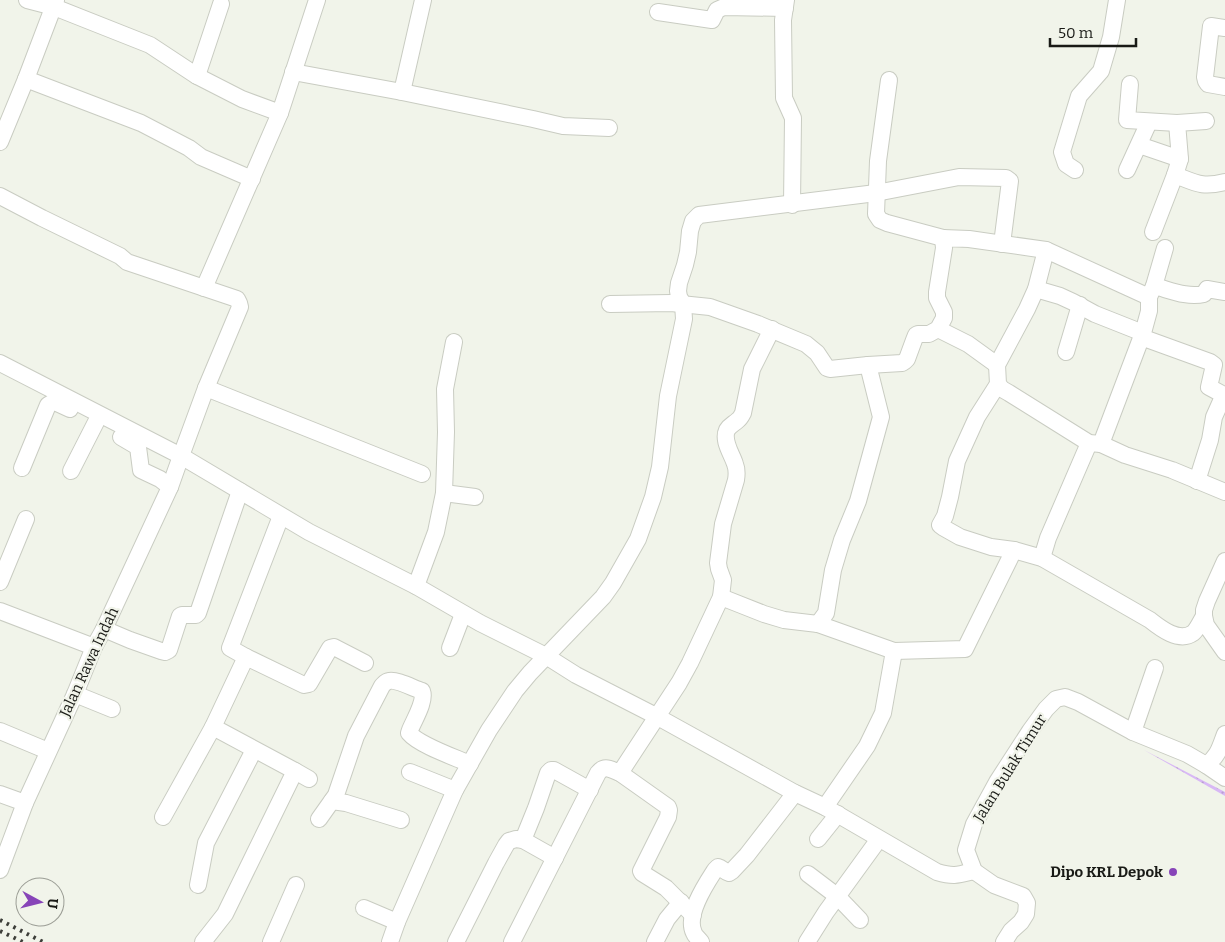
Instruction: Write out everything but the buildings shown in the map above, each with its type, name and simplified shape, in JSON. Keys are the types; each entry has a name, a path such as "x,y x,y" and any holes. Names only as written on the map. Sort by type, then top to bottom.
{"street":[{"path":"27,0 55,4 150,45 197,76 242,99 280,114"},
{"path":"0,196 120,256 127,262 204,288 280,114 317,0"},
{"path":"402,92 423,0"},
{"path":"1075,170 1066,164 1062,152 1079,96 1101,71 1111,37 1117,0"},
{"path":"0,142 7,106 26,79 55,4"},
{"path":"197,76 221,4"},
{"path":"658,12 712,20 717,10 724,7 786,4 783,20 784,98 793,118 792,205"},
{"path":"1211,26 1206,81 1208,84 1225,87"},
{"path":"293,72 402,92 563,126 608,128"},
{"path":"26,79 141,123 189,148 201,157 252,180"},
{"path":"888,80 876,193 876,214 880,220 944,238 969,239 1046,250 1152,291 1197,296 1204,294 1207,289 1225,292"},
{"path":"1130,84 1126,119 1129,121 1177,123 1206,121"},
{"path":"1127,170 1149,122"},
{"path":"1153,232 1180,159 1177,123"},
{"path":"1139,145 1180,159"},
{"path":"1175,175 1201,185 1225,182"},
{"path":"390,942 455,790 489,730 515,691 530,673 613,583 638,539 653,497 660,467 668,396 684,319 683,304 678,291 679,283 685,266 693,221 699,216 876,193 959,177 1006,178 1010,181 1002,244"},
{"path":"610,304 683,304 710,307 772,329 806,344 817,353 830,369 902,363 907,359 916,336 918,334 929,334 938,329 944,318 944,312 937,292 944,238"},
{"path":"1042,558 1048,538 1095,444 1142,335 1149,311 1152,291 1165,248"},
{"path":"1046,250 1036,289 997,365 998,384 977,417 957,461 945,516 940,525 960,537 991,548 1014,550 1042,558 1150,620 1164,631 1185,636 1194,632 1204,616"},
{"name":"Jalan Rawa Indah","path":"0,869 25,804 75,694 94,647 170,487 206,388 240,308 240,303 237,299 204,288"},
{"path":"1036,289 1060,296 1142,335 1214,365 1209,387 1222,394 1222,399 1214,416 1210,440 1196,481"},
{"path":"1066,352 1080,306"},
{"path":"620,773 679,683 721,597 723,580 718,566 723,524 737,472 728,446 727,431 743,413 752,369 772,329"},
{"path":"938,329 968,344 997,365"},
{"path":"416,586 436,532 444,493 445,389 454,342"},
{"path":"0,364 181,456 310,532 416,586 464,614 546,656 562,667 831,811 938,872 950,876 974,871 994,885 1023,896 1027,903 1026,914 1004,942"},
{"path":"818,624 826,613 833,570 842,540 858,501 881,417 868,365"},
{"path":"998,384 1009,393 1095,444 1172,470 1225,492"},
{"path":"206,388 422,474"},
{"path":"22,468 48,405 53,402 96,422 138,447 141,470 160,479 170,487"},
{"path":"71,471 96,422"},
{"path":"104,629 165,652 169,650 180,616 196,615 198,613 240,491"},
{"path":"444,493 475,497"},
{"path":"282,516 230,647 246,657 304,685 309,684 332,647 365,663"},
{"path":"0,582 26,519"},
{"path":"721,597 764,614 818,624 894,651 965,649 1014,550"},
{"path":"1225,561 1204,610 1206,625 1225,652"},
{"path":"0,611 94,647"},
{"path":"450,648 464,614"},
{"path":"818,839 883,713 894,651"},
{"path":"163,817 213,727 246,657"},
{"path":"1133,732 1155,668"},
{"path":"319,819 336,795 356,736 382,686 386,682 398,682 422,691 424,694 409,733 413,737 470,764"},
{"path":"75,694 112,709"},
{"name":"Jalan Bulak Timur","path":"974,871 966,850 974,824 997,782 1025,738 1046,709 1056,699 1065,697 1078,702 1133,732 1188,754 1225,778"},
{"path":"203,942 224,914 302,775 213,727"},
{"path":"0,731 48,751"},
{"path":"1206,765 1213,760 1220,749 1225,734"},
{"path":"198,885 206,843 254,750"},
{"path":"512,942 598,773 606,768 620,773 668,807 668,817 642,873 666,888 693,915"},
{"path":"523,840 550,771 554,770 590,790"},
{"path":"410,772 455,790"},
{"path":"701,942 694,934 692,928 693,915 695,906 714,870 718,867 729,873 732,871 747,856 795,792"},
{"path":"0,794 25,804"},
{"path":"332,801 346,803 401,820"},
{"path":"456,942 506,845 512,839 523,840 555,858"},
{"path":"807,942 837,896 879,839"},
{"path":"808,874 837,896 860,920"},
{"path":"271,942 296,885"},
{"path":"655,942 667,919 681,902"},
{"path":"364,908 397,922"}],"shaded area":[{"path":"1144,750 1225,792 1225,796"}],"railway":[{"path":"0,920 43,942"},
{"path":"0,931 23,942"}],"place":[{"name":"Dipo KRL Depok","path":"1173,872"}]}
